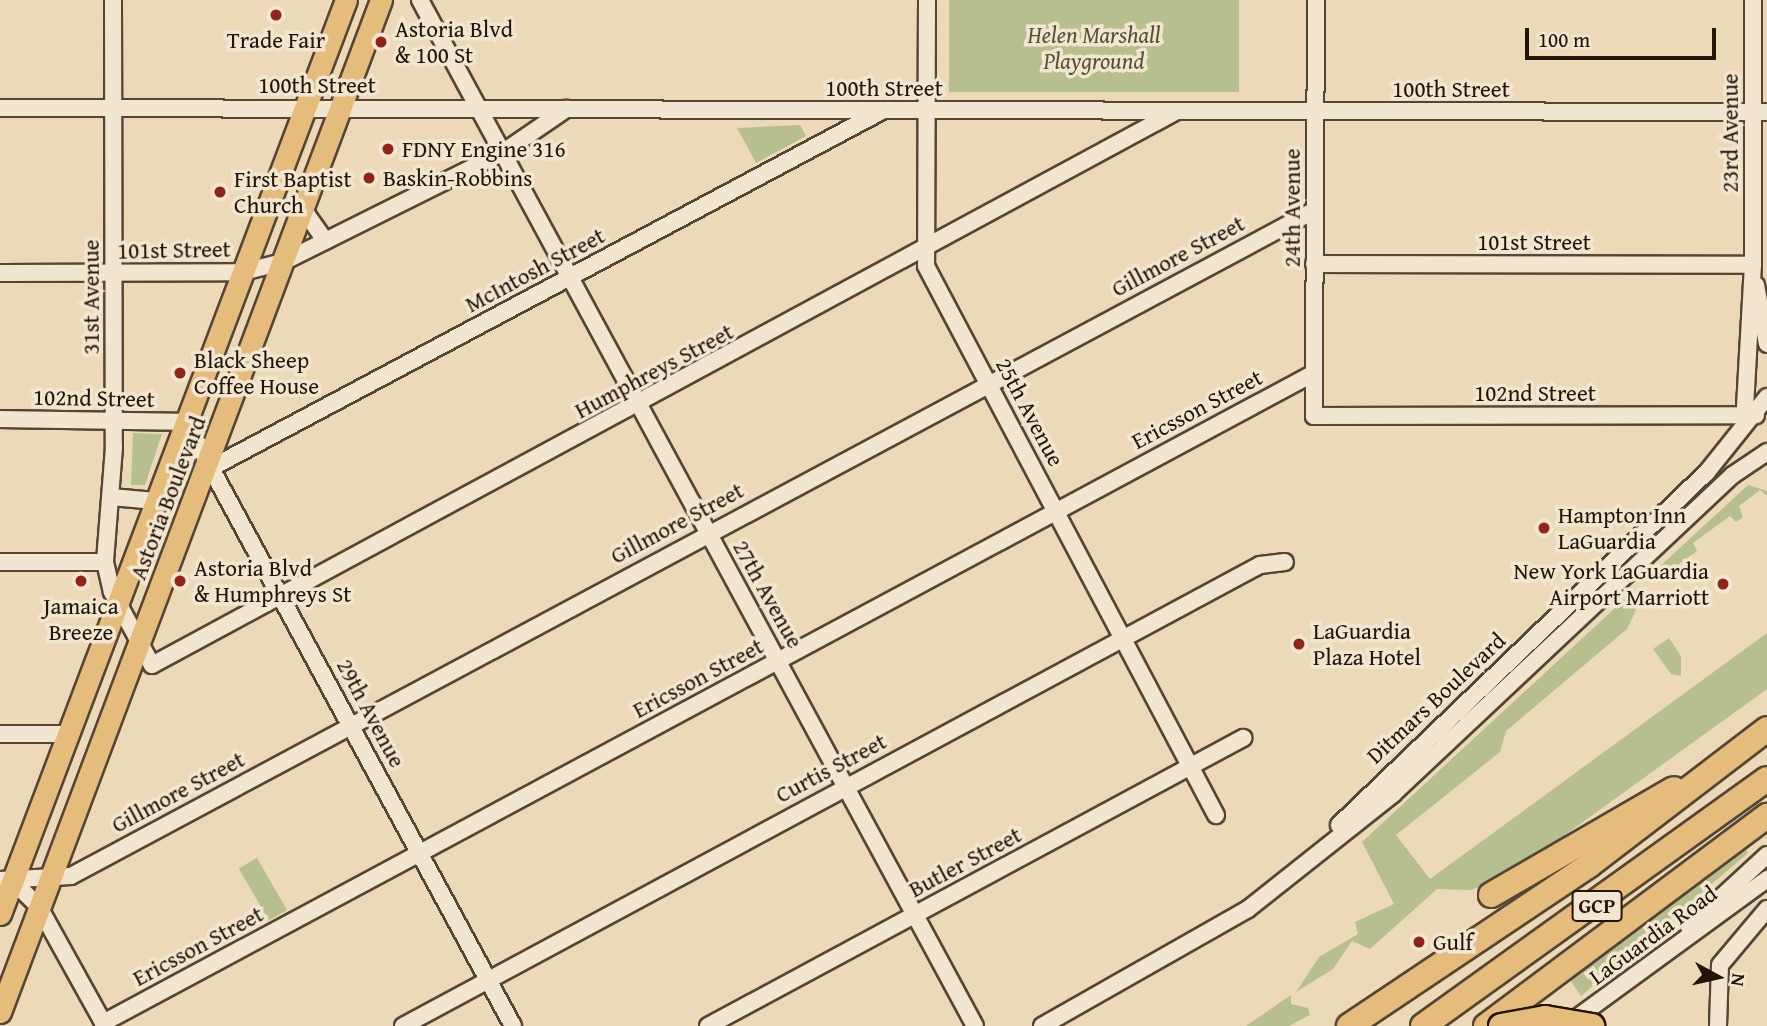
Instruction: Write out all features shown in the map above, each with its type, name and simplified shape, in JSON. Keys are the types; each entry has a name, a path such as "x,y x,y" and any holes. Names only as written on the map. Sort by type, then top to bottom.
{"highway":[{"name":"GCP","path":"1349,1026 1540,900 1767,729"},
{"path":"1491,895 1628,811 1716,769"},
{"name":"GCP","path":"1423,1026 1767,779"},
{"path":"1486,1026 1641,914 1767,816"},
{"path":"1501,1026 1545,1018 1592,1026"}],"main road":[{"name":"Astoria Boulevard","path":"0,1012 39,907 56,880 141,642 209,469 304,107 346,0"},
{"name":"Astoria Boulevard","path":"0,914 6,880 70,734 115,598 186,422 263,268 303,209 381,0"}],"street":[{"name":"31st Avenue","path":"113,0 114,420 105,562 115,598 152,664"},
{"name":"27th Avenue","path":"420,0 917,914 975,1026"},
{"name":"25th Avenue","path":"927,0 926,266 1216,815"},
{"name":"24th Avenue","path":"1314,416 1315,0"},
{"name":"23rd Avenue","path":"1748,420 1760,112 1753,0"},
{"name":"100th Street","path":"0,108 1760,112"},
{"path":"263,268 325,242 502,153 566,109"},
{"path":"820,111 826,141"},
{"name":"McIntosh Street","path":"209,469 882,111"},
{"name":"Humphreys Street","path":"152,664 282,599 1175,112"},
{"path":"303,209 325,242"},
{"name":"Gillmore Street","path":"56,880 1315,210"},
{"name":"101st Street","path":"1314,264 1753,265"},
{"name":"23rd Avenue","path":"1753,265 1767,344"},
{"name":"101st Street","path":"0,273 113,274 263,268"},
{"name":"Ericsson Street","path":"104,1024 1055,509 1314,373"},
{"name":"Ditmars Boulevard","path":"1313,853 1748,420 1767,397"},
{"name":"102nd Street","path":"1314,416 1748,420"},
{"name":"102nd Street","path":"0,419 186,422"},
{"name":"29th Avenue","path":"186,422 209,469 352,723 513,1026"},
{"name":"Ditmars Boulevard","path":"1042,1026 1196,943 1393,794 1733,475 1767,452"},
{"path":"111,497 156,501"},
{"path":"0,562 105,562"},
{"name":"Curtis Street","path":"403,1026 846,785 1260,565 1284,562"},
{"path":"0,734 70,734"},
{"name":"Butler Street","path":"708,1026 1243,738"},
{"path":"1661,953 1767,855"},
{"name":"LaGuardia Road","path":"1565,1026 1661,953 1767,879"},
{"path":"6,880 56,880"},
{"path":"6,880 39,907 104,1024"},
{"path":"1718,1026 1718,974 1742,932 1767,909"}],"green space":[{"name":"Helen Marshall Playground","path":"949,0 1239,0 1239,92 949,92"},
{"path":"800,125 806,136 756,163 737,128"},
{"path":"133,433 162,434 145,485 131,485"},
{"path":"1748,485 1767,491 1767,496 1760,490 1739,506 1743,517 1736,522 1730,516 1693,543 1697,551 1679,564 1675,579 1657,569"},
{"path":"1629,595 1636,610 1627,629 1506,731 1500,752 1396,835 1430,879 1767,633 1767,689 1508,876 1471,890 1437,889 1370,949 1352,941 1333,969 1296,992 1319,957 1358,934 1355,922 1394,904 1362,842"},
{"path":"1669,638 1681,656 1681,676 1671,674 1653,649"},
{"path":"1743,846 1748,853 1581,996 1570,980"},
{"path":"257,858 287,910 269,920 239,868"},
{"path":"1291,995 1291,1004 1308,1008 1310,1015 1289,1026 1246,1026"}],"place":[{"name":"Trade Fair","path":"276,15"},
{"name":"Astoria Blvd & 100 St","path":"381,42"},
{"name":"FDNY Engine 316","path":"388,149"},
{"name":"Baskin-Robbins","path":"369,178"},
{"name":"First Baptist Church","path":"220,192"},
{"name":"Black Sheep Coffee House","path":"180,373"},
{"name":"Hampton Inn LaGuardia","path":"1544,528"},
{"name":"Jamaica Breeze","path":"81,581"},
{"name":"Astoria Blvd & Humphreys St","path":"180,581"},
{"name":"New York LaGuardia Airport Marriott","path":"1723,584"},
{"name":"LaGuardia Plaza Hotel","path":"1299,644"},
{"name":"Gulf","path":"1419,942"}]}
